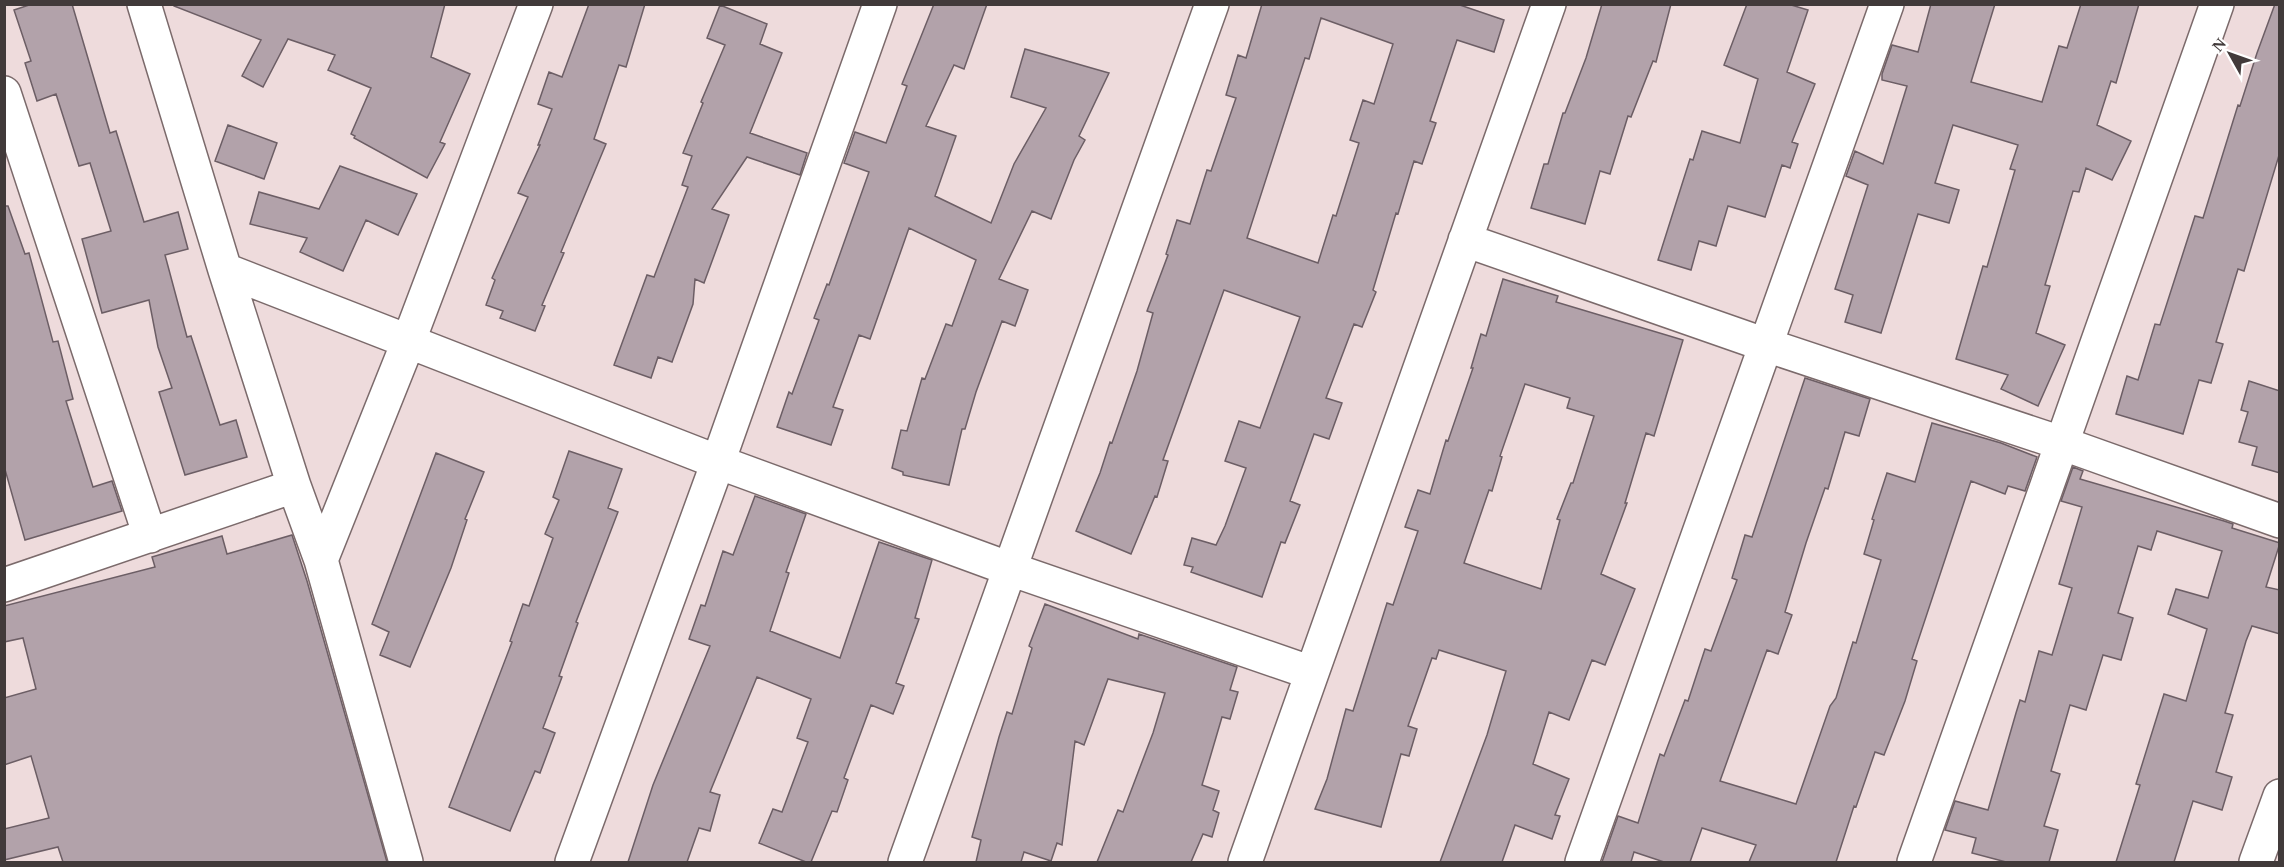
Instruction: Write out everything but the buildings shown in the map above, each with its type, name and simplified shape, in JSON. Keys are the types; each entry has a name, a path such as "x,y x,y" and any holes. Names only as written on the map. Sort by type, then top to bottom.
{"street":[{"path":"144,4 225,270 294,486 321,560 406,862"},
{"path":"321,560 409,340 536,4"},
{"path":"572,862 718,462 880,4"},
{"path":"905,862 1212,4"},
{"path":"1245,862 1549,4"},
{"path":"1582,862 1887,4"},
{"path":"1914,862 2217,4"},
{"path":"4,93 150,536"},
{"path":"1465,240 1766,345 2061,443 2280,521"},
{"path":"225,270 718,462 1010,569 1312,673"},
{"path":"4,585 294,486"},
{"path":"2256,862 2280,796"}]}
